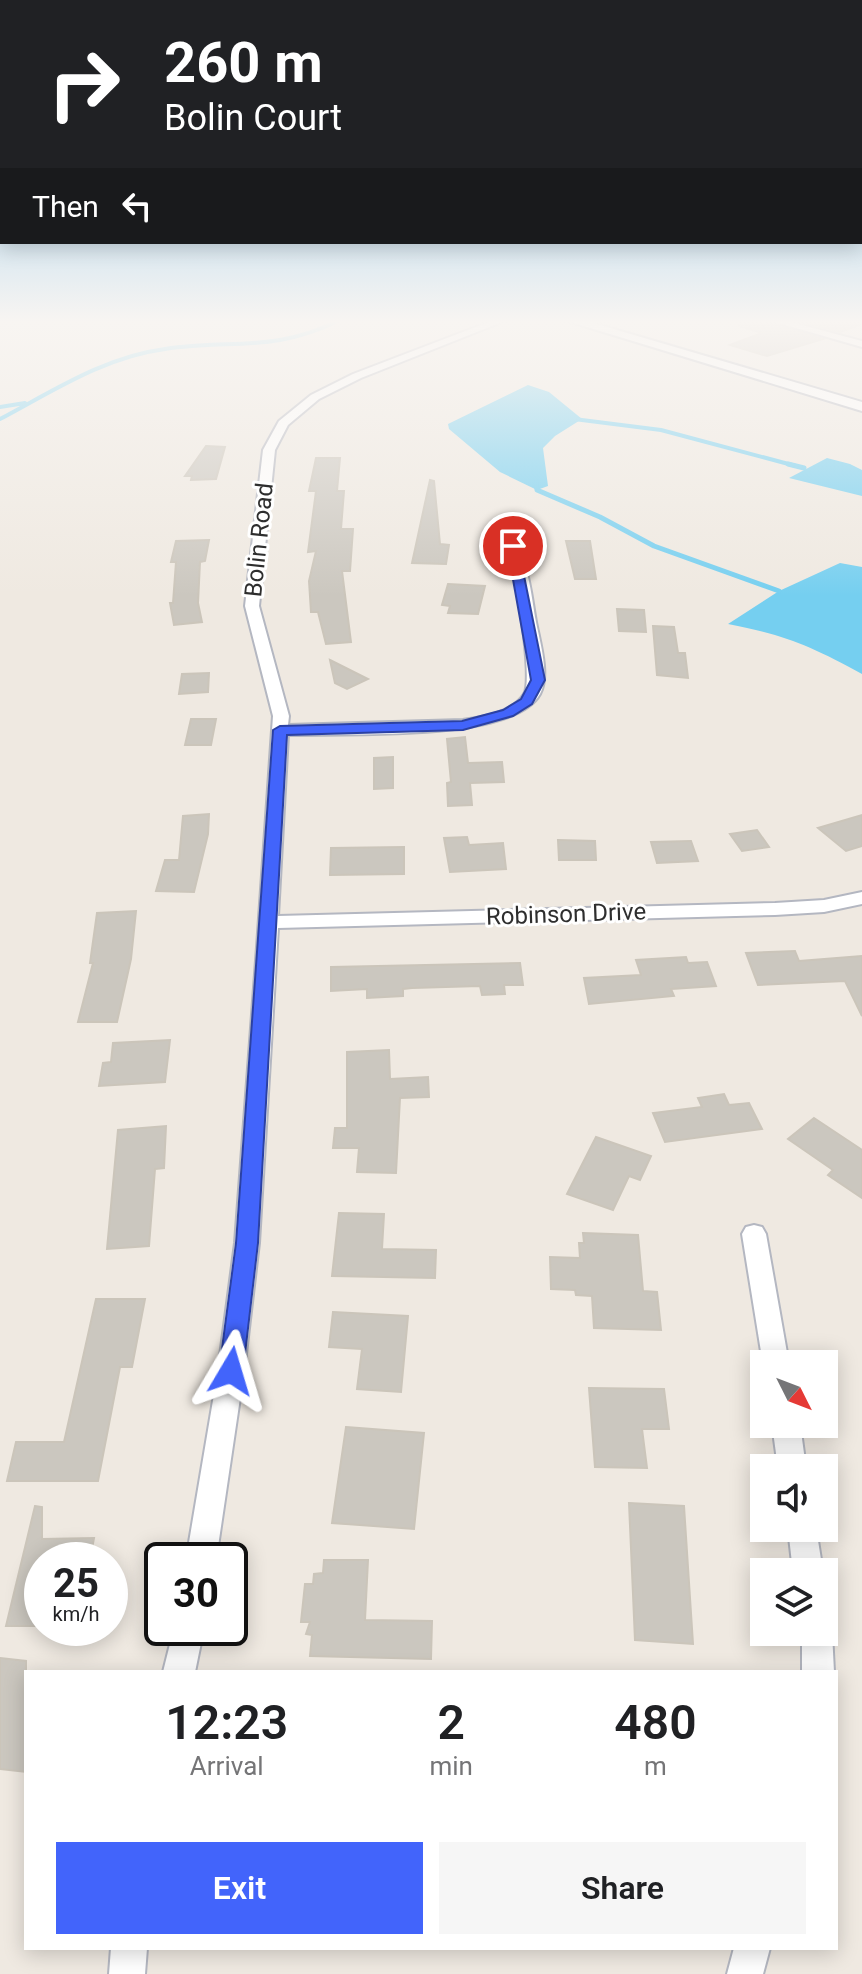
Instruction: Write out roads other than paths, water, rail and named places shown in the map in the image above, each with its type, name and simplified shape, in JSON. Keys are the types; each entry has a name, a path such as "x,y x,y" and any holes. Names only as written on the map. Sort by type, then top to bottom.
{"street":[{"name":"Bolin Road","path":"204,1542 227,1399 247,1243 281,716 252,606 269,450 276,432 294,412"},
{"path":"280,730 463,725 508,713 527,701 538,680 515,552 508,541 495,532"},
{"name":"Robinson Drive","path":"268,922 775,909 824,906 862,898"},
{"path":"754,1234 774,1350"},
{"path":"179,1670 185,1646"},
{"path":"817,1646 818,1670"},
{"path":"127,1974 129,1950"},
{"path":"745,1974 751,1950"}],"water":[{"path":"472,412 574,412 582,419 555,436 543,448 548,486 537,490 500,472 449,429 448,424"},
{"path":"827,458 862,470 862,496 789,478"},
{"path":"840,563 862,567 862,674 797,643 728,624 779,591"}],"waterway":[{"path":"0,419 13,412"},
{"path":"574,419 661,430 796,466"},
{"path":"788,464 796,466"},
{"path":"796,466 804,468"},
{"path":"536,483 537,490 600,517 654,546 779,591"}]}
